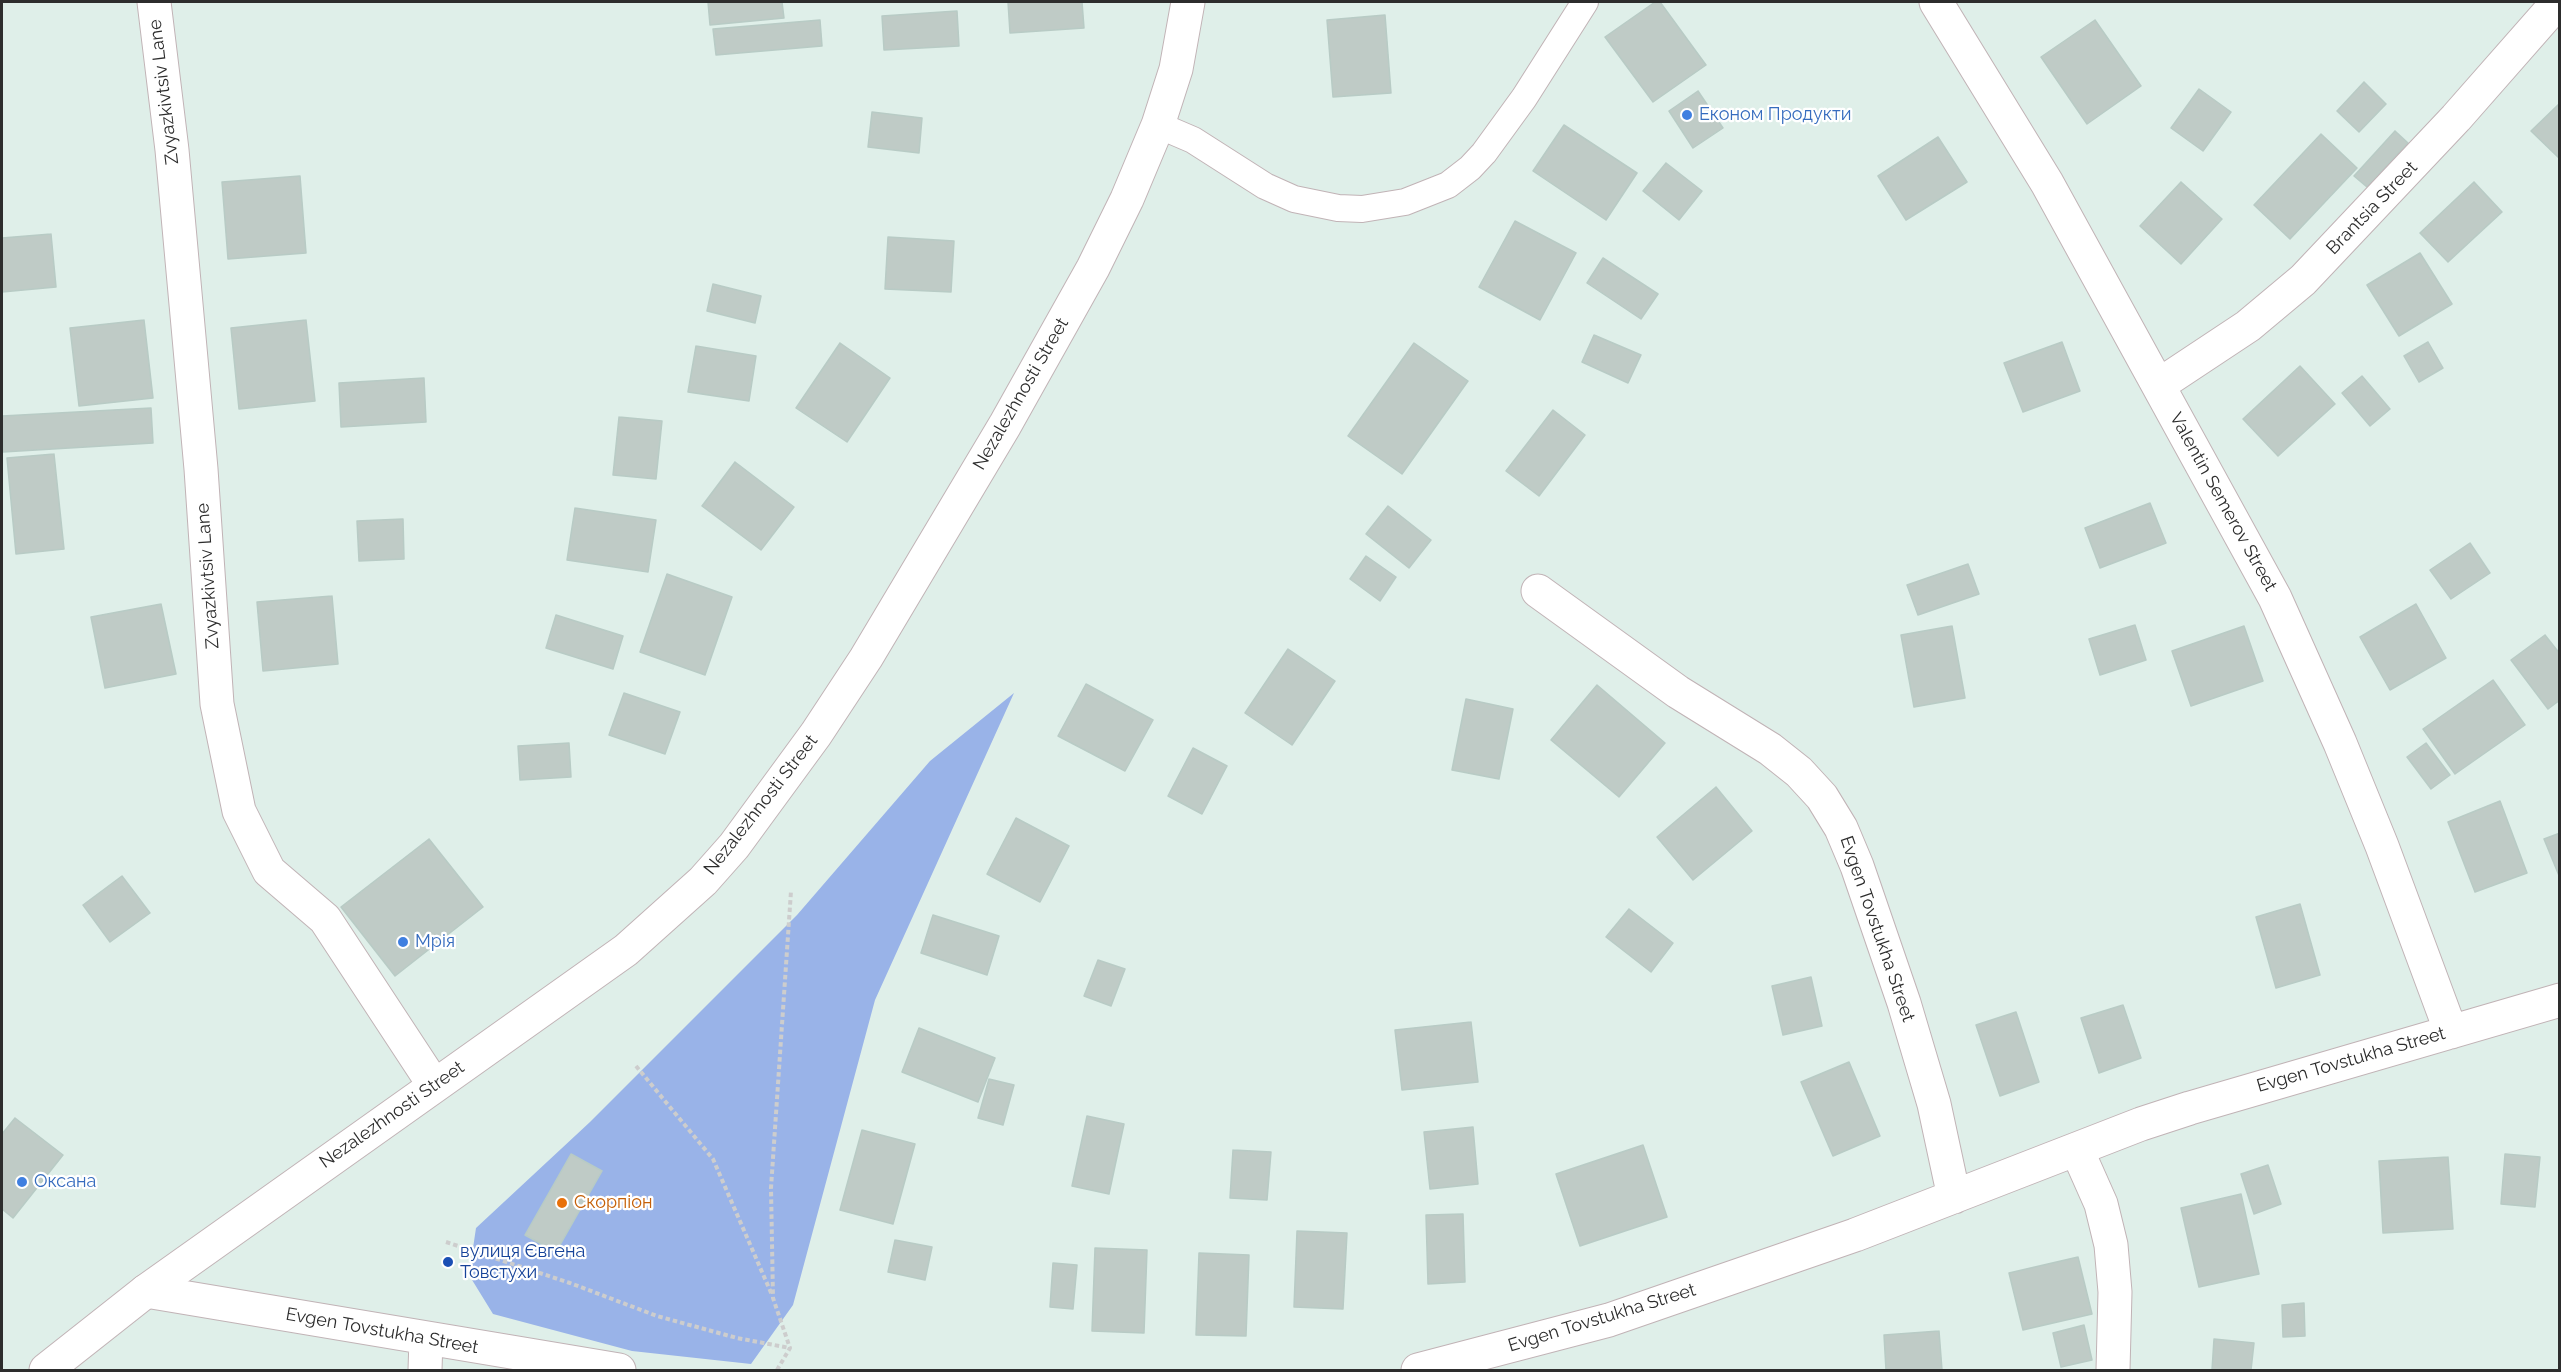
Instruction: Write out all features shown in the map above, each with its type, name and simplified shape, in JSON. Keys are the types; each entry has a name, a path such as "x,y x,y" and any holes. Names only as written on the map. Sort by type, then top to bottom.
{"street":[{"name":"Zvyazkivtsiv Lane","path":"154,2 172,150 196,422 217,704 239,811 268,871 325,920 434,1085"},
{"name":"Nezalezhnosti Street","path":"46,1371 146,1291 626,950 703,881 766,805 866,658 1005,425 1109,238 1158,125 1181,45 1188,2"},
{"name":"Valentin Semerov Street","path":"1936,2 2047,183 2258,564 2292,633 2382,846 2451,1032"},
{"name":"Brantsia Street","path":"2159,386 2248,326 2303,280 2457,118 2558,2"},
{"name":"Evgen Tovstukha Street","path":"1538,591 1660,680 1770,749 1799,772 1822,797 1841,828 1857,866 1904,1003 1934,1104 1954,1197"},
{"name":"Evgen Tovstukha Street","path":"1418,1371 1609,1320 1856,1235 2141,1124 2190,1108 2559,1000"},
{"path":"2077,1150 2101,1204 2111,1245 2115,1292 2113,1371"},
{"name":"Evgen Tovstukha Street","path":"146,1291 426,1355 619,1371"}],"lane":[{"path":"1158,125 1193,140 1265,186 1294,199 1338,208 1362,209 1406,202 1448,184 1470,168 1484,153 1524,98 1585,2"}],"path":[{"path":"773,1298 771,1188 791,891"},
{"path":"636,1066 713,1159 773,1298 790,1348 777,1371"},
{"path":"446,1242 570,1283 657,1316 737,1338 790,1348"}],"shaded area":[{"path":"1014,693 875,1000 793,1305 751,1364 632,1351 493,1314 469,1275 476,1228 590,1122 797,915 930,761"}],"building":[{"path":"708,2 782,2 784,18 710,25"},
{"path":"1008,2 1082,2 1084,28 1010,33"},
{"path":"1655,2 1660,2 1706,65 1653,102 1605,37"},
{"path":"957,11 959,46 884,50 882,16"},
{"path":"1385,15 1391,93 1333,97 1327,20"},
{"path":"820,20 822,46 716,55 713,29"},
{"path":"2095,20 2141,86 2087,124 2041,57"},
{"path":"2364,82 2386,104 2359,132 2337,111"},
{"path":"2199,89 2231,112 2203,151 2171,128"},
{"path":"1698,91 1723,128 1693,148 1669,111"},
{"path":"2560,103 2560,159 2531,131"},
{"path":"872,112 922,118 919,153 868,147"},
{"path":"1564,125 1637,173 1606,220 1533,171"},
{"path":"2395,131 2408,143 2367,187 2354,176"},
{"path":"2321,134 2357,168 2290,239 2254,205"},
{"path":"1938,137 1967,182 1906,220 1878,176"},
{"path":"1666,163 1702,191 1679,220 1643,191"},
{"path":"300,176 306,253 228,259 222,182"},
{"path":"2181,182 2222,219 2181,264 2140,226"},
{"path":"2474,182 2502,212 2448,262 2420,233"},
{"path":"1515,221 1576,253 1540,320 1479,287"},
{"path":"51,234 56,287 2,292 2,238"},
{"path":"888,237 954,241 951,292 885,289"},
{"path":"2420,253 2452,304 2399,336 2367,285"},
{"path":"1603,258 1658,294 1641,319 1587,283"},
{"path":"713,284 761,296 755,323 707,311"},
{"path":"144,320 153,398 79,406 70,328"},
{"path":"306,320 315,401 239,409 231,328"},
{"path":"1594,335 1641,355 1628,383 1582,362"},
{"path":"2062,342 2080,391 2023,412 2004,363"},
{"path":"2428,342 2443,368 2419,382 2404,356"},
{"path":"840,343 890,378 847,442 796,408"},
{"path":"1414,343 1468,381 1402,474 1348,436"},
{"path":"696,346 756,356 749,401 688,392"},
{"path":"2300,366 2335,404 2278,456 2243,419"},
{"path":"2362,376 2390,409 2370,426 2342,393"},
{"path":"424,378 426,422 341,427 339,383"},
{"path":"151,408 153,443 3,452 2,416"},
{"path":"1553,410 1585,435 1539,496 1506,471"},
{"path":"619,417 662,421 656,479 613,475"},
{"path":"54,454 64,549 16,554 7,458"},
{"path":"735,462 794,507 761,550 702,506"},
{"path":"2150,503 2166,543 2100,568 2085,528"},
{"path":"1388,506 1431,540 1409,568 1366,534"},
{"path":"575,508 656,520 648,572 567,560"},
{"path":"403,519 404,559 359,561 357,521"},
{"path":"2470,543 2490,573 2451,599 2430,570"},
{"path":"1366,556 1396,577 1380,601 1350,579"},
{"path":"1968,564 1979,594 1918,615 1907,585"},
{"path":"667,574 732,597 705,675 640,652"},
{"path":"332,596 338,664 263,671 257,602"},
{"path":"161,604 176,674 105,688 91,617"},
{"path":"2416,604 2446,658 2390,690 2360,637"},
{"path":"556,615 623,636 613,669 546,648"},
{"path":"2135,625 2146,660 2100,675 2089,639"},
{"path":"1952,626 1965,698 1914,707 1901,635"},
{"path":"2244,626 2263,681 2191,706 2172,651"},
{"path":"2545,635 2560,654 2560,700 2548,709 2511,660"},
{"path":"1288,649 1335,681 1292,745 1245,713"},
{"path":"2493,680 2525,725 2455,774 2423,729"},
{"path":"1086,684 1153,720 1125,771 1058,736"},
{"path":"1597,685 1665,743 1619,797 1551,740"},
{"path":"624,693 680,712 665,754 609,735"},
{"path":"1466,699 1513,709 1499,779 1452,770"},
{"path":"569,743 571,777 520,780 518,746"},
{"path":"2426,743 2450,775 2431,789 2407,757"},
{"path":"1193,748 1227,766 1202,814 1168,796"},
{"path":"1716,787 1752,831 1693,880 1657,837"},
{"path":"2500,801 2527,873 2475,892 2448,822"},
{"path":"1016,818 1069,846 1040,902 987,874"},
{"path":"2560,833 2560,878 2544,839"},
{"name":"Мрія","path":"429,839 483,907 395,976 341,907"},
{"path":"122,876 150,913 110,942 83,905"},
{"path":"2300,904 2320,975 2276,988 2256,917"},
{"path":"1629,909 1673,943 1651,972 1606,937"},
{"path":"933,915 999,936 987,975 921,953"},
{"path":"1098,960 1125,969 1111,1006 1084,996"},
{"path":"1811,977 1822,1026 1783,1035 1772,986"},
{"path":"2123,1005 2141,1058 2099,1073 2081,1018"},
{"path":"2016,1012 2039,1082 2000,1096 1976,1025"},
{"path":"1471,1022 1478,1082 1402,1090 1395,1030"},
{"path":"919,1028 995,1058 978,1102 902,1072"},
{"path":"1849,1062 1880,1136 1833,1156 1801,1082"},
{"path":"989,1079 1014,1085 1003,1125 978,1118"},
{"path":"1087,1116 1124,1124 1109,1194 1072,1186"},
{"name":"Оксана","path":"15,1118 63,1155 13,1218 2,1209 2,1134"},
{"path":"1473,1127 1478,1184 1430,1189 1424,1132"},
{"path":"862,1130 915,1144 893,1224 840,1210"},
{"path":"1643,1145 1667,1217 1580,1246 1556,1174"},
{"path":"1233,1150 1271,1152 1267,1200 1230,1198"},
{"path":"571,1154 602,1171 556,1252 525,1235"},
{"path":"2505,1154 2540,1157 2535,1207 2501,1204"},
{"path":"2448,1157 2453,1229 2383,1233 2379,1161"},
{"path":"2268,1165 2281,1204 2254,1214 2241,1174"},
{"path":"2241,1194 2259,1274 2199,1287 2181,1208"},
{"path":"1463,1214 1465,1282 1428,1284 1426,1215"},
{"path":"1297,1231 1347,1233 1343,1309 1294,1307"},
{"path":"895,1240 932,1247 925,1280 888,1272"},
{"path":"1095,1248 1147,1250 1144,1333 1092,1331"},
{"path":"1199,1253 1249,1255 1246,1336 1196,1335"},
{"path":"2078,1257 2092,1314 2023,1330 2009,1273"},
{"path":"1053,1263 1077,1265 1073,1309 1050,1307"},
{"path":"2304,1303 2305,1336 2283,1337 2282,1305"},
{"path":"2084,1325 2092,1360 2061,1367 2053,1333"},
{"path":"1939,1331 1942,1370 1886,1370 1884,1335"},
{"path":"2214,1339 2254,1343 2251,1370 2212,1370"}],"place":[{"name":"Економ Продукти","path":"1687,115"},
{"name":"Мрія","path":"403,942"},
{"name":"Оксана","path":"22,1182"},
{"name":"Скорпіон","path":"562,1203"},
{"name":"вулиця Євгена Товстухи","path":"448,1262"}]}
